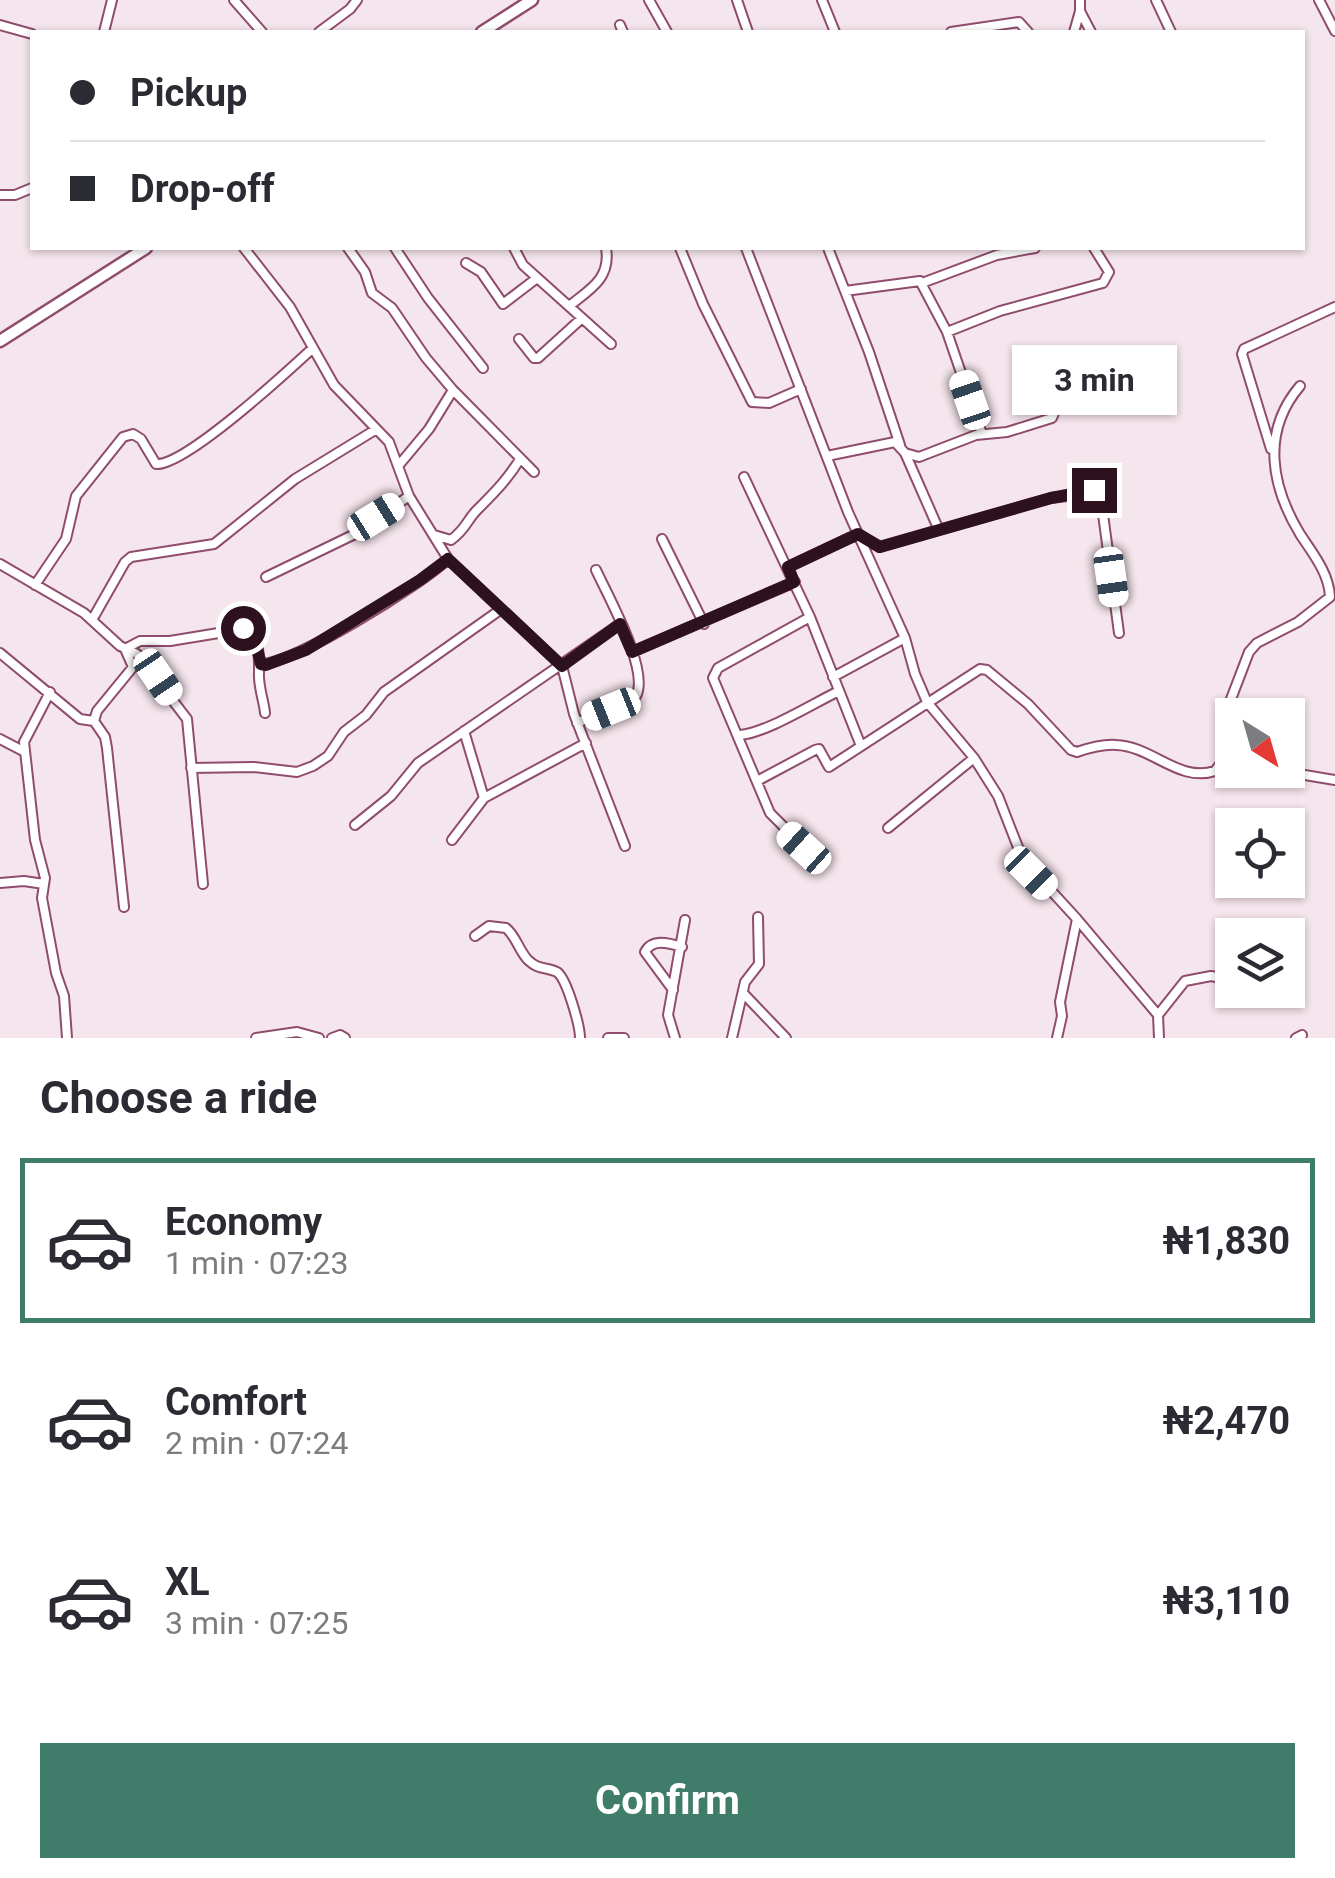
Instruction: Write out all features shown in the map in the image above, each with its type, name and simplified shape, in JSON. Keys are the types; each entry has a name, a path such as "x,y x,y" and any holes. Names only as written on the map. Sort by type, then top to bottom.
{"main road":[{"path":"485,30 532,0"},
{"path":"0,340 143,250"}],"street":[{"path":"104,30 112,0"},
{"path":"234,0 260,30"},
{"path":"322,30 357,0"},
{"path":"648,0 666,30"},
{"path":"736,0 747,30"},
{"path":"822,0 834,30"},
{"path":"1075,30 1080,0"},
{"path":"1156,0 1170,30"},
{"path":"1319,0 1335,31"},
{"path":"1080,11 1090,30"},
{"path":"965,30 1019,22 1026,30"},
{"path":"0,25 30,33"},
{"path":"0,195 15,195 30,189"},
{"path":"246,250 290,307 334,385 388,442 409,496 448,559 562,666 577,723 625,846"},
{"path":"349,250 372,293 392,308 426,358 534,472"},
{"path":"397,250 428,298 483,368"},
{"path":"515,250 523,266 612,344"},
{"path":"570,306 602,278 606,250"},
{"path":"681,250 752,402 769,403 801,389"},
{"path":"747,250 928,702 974,758 998,796 1023,860 1158,1014 1159,1038"},
{"path":"829,250 870,352 902,449 938,528"},
{"path":"947,332 1000,311 1103,282 1109,272 1095,250"},
{"path":"922,283 996,251"},
{"path":"466,262 481,272 503,304 537,278"},
{"path":"845,290 916,279 922,283 947,332 982,434"},
{"path":"1231,698 1257,643 1298,622 1330,598 1328,577 1284,506 1242,354 1335,307"},
{"path":"519,339 538,358 581,319"},
{"path":"35,585 66,539 78,492 123,437 133,434 141,438 156,464 168,463 230,420 313,348"},
{"path":"827,456 895,442 914,457 925,456 982,434 1007,432 1054,415 1036,352"},
{"path":"1272,453 1290,398 1300,386"},
{"path":"399,465 429,429 453,390"},
{"path":"92,620 131,557 214,544 296,479 375,430"},
{"path":"434,535 451,540 465,529 472,515 502,486 520,459"},
{"path":"744,477 788,567 861,746"},
{"path":"858,534 880,547 1051,498 1100,492 1119,633"},
{"path":"266,578 354,534 409,496"},
{"path":"788,567 858,534"},
{"path":"662,539 704,624"},
{"path":"261,664 306,650 448,559"},
{"path":"0,564 92,620 143,660 187,719 203,884"},
{"path":"577,723 636,696 640,686 632,652 596,570"},
{"path":"632,652 794,582"},
{"path":"191,768 254,767 297,772 313,766 328,756 344,732 366,715 384,692 500,610"},
{"path":"810,618 718,668 714,678 770,814 820,863"},
{"path":"354,825 391,796 418,763 620,624"},
{"path":"126,649 140,641 170,641 249,628 254,633 261,664 258,676 266,714"},
{"path":"833,677 905,638"},
{"path":"94,721 133,666 126,649"},
{"path":"0,653 84,721 94,721"},
{"path":"757,781 819,749 829,767 974,672 988,670 1028,704 1070,750 1117,744 1135,748 1194,775 1215,771"},
{"path":"50,692 23,751 44,884 42,898 64,996 66,1038"},
{"path":"740,735 760,732 839,692"},
{"path":"94,721 107,748 124,908"},
{"path":"464,731 484,798"},
{"path":"0,739 23,751"},
{"path":"452,840 484,798 586,743"},
{"path":"888,828 974,758"},
{"path":"1305,775 1335,780"},
{"path":"0,883 24,880 44,884"},
{"path":"732,1038 746,982 759,964 758,917"},
{"path":"1057,1038 1062,1016 1060,1002 1078,919"},
{"path":"675,1038 668,1016 685,920"},
{"path":"476,936 489,926 506,928 532,964 556,972 565,982 579,1021 580,1038"},
{"path":"672,990 645,952 656,943 682,948"},
{"path":"1158,1014 1185,981 1215,977"},
{"path":"743,993 786,1038"},
{"path":"256,1038 297,1032 319,1038"},
{"path":"332,1038 345,1038"},
{"path":"608,1038 624,1038"}],"route":[{"path":"243,628 254,633 261,664 266,665 306,650 448,559 562,666 620,624 632,652 704,624 794,582 788,567 858,534 880,547 938,528 1094,490"}]}
